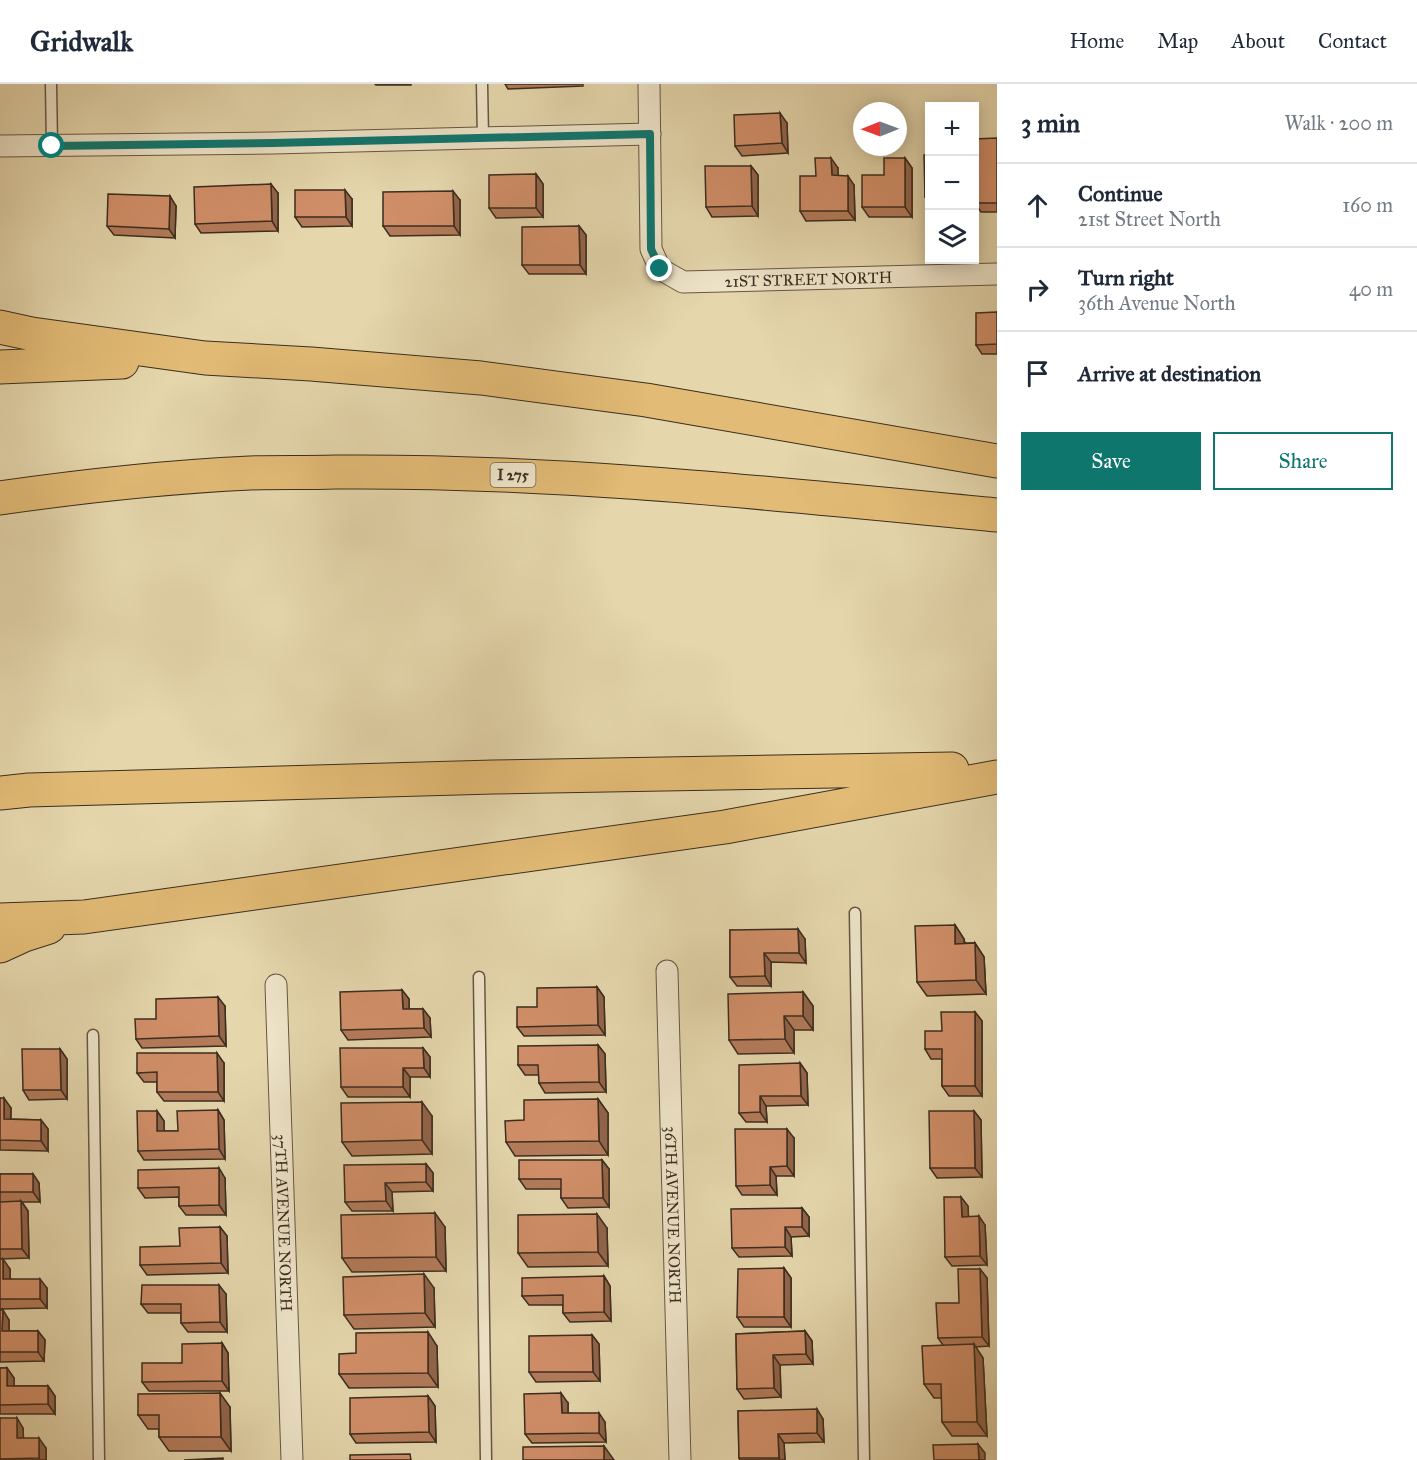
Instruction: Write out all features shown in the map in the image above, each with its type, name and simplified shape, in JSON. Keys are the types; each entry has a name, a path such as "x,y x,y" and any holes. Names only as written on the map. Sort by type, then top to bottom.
{"highway":[{"path":"0,327 32,334 205,358 481,378 646,400 997,461"},
{"path":"0,368 205,358"},
{"name":"I 275","path":"14,496 154,479 252,473 453,473 719,489 997,515"},
{"path":"14,792 493,777 997,768"},
{"path":"0,920 84,917 725,827 997,777"},
{"path":"0,946 24,934 84,917"}],"street":[{"path":"0,146 273,143 650,134 649,84"},
{"name":"21ST STREET NORTH","path":"650,134 651,249 660,269 683,282 997,274"},
{"name":"36TH AVENUE NORTH","path":"668,970 680,1460"},
{"name":"37TH AVENUE NORTH","path":"276,985 292,1460"}],"lane":[{"path":"51,84 52,146"},
{"path":"482,84 483,138"},
{"path":"855,913 864,1460"},
{"path":"479,977 486,1460"},
{"path":"93,1035 99,1460"}],"building":[{"path":"780,113 782,143 735,146 734,115"},
{"path":"997,138 997,203 979,203 979,139"},
{"path":"815,158 831,158 832,175 848,176 848,211 800,211 800,176 816,176"},
{"path":"884,158 905,158 905,207 862,207 862,175 884,175"},
{"path":"705,166 751,166 752,206 706,207"},
{"path":"536,174 536,208 489,208 489,175"},
{"path":"271,184 272,221 195,224 194,187"},
{"path":"295,190 345,190 346,217 295,217"},
{"path":"453,191 454,226 383,226 383,192"},
{"path":"108,194 170,196 169,229 107,226"},
{"path":"579,226 580,265 522,265 522,227"},
{"path":"997,312 997,344 976,345 976,313"},
{"path":"955,925 955,944 975,943 976,980 917,982 915,926"},
{"path":"798,929 799,953 764,953 765,976 730,977 730,930"},
{"path":"597,987 598,1025 517,1027 517,1007 537,1007 537,988"},
{"path":"402,990 403,1009 423,1009 424,1028 341,1030 340,992"},
{"path":"803,992 803,1016 784,1016 785,1039 729,1040 728,994"},
{"path":"218,997 219,1036 136,1039 135,1019 156,1019 156,999"},
{"path":"941,1012 975,1012 975,1086 942,1086 942,1049 925,1049 925,1031 942,1031"},
{"path":"598,1045 599,1082 539,1083 538,1065 518,1065 518,1046"},
{"path":"340,1048 423,1048 424,1068 403,1068 403,1087 341,1087"},
{"path":"22,1049 60,1049 61,1090 23,1090"},
{"path":"137,1053 217,1053 218,1092 157,1092 157,1072 137,1073"},
{"path":"800,1063 801,1096 760,1096 760,1112 739,1113 739,1065"},
{"path":"0,1098 4,1098 4,1119 41,1120 41,1141 0,1140"},
{"path":"598,1099 599,1141 506,1142 505,1121 524,1120 524,1100"},
{"path":"422,1102 422,1140 342,1142 341,1103"},
{"path":"218,1110 219,1149 138,1151 137,1111 157,1111 157,1131 178,1131 177,1111"},
{"path":"929,1111 974,1111 975,1168 930,1168"},
{"path":"735,1129 787,1129 787,1166 770,1167 770,1185 736,1186"},
{"path":"519,1160 602,1160 603,1198 561,1198 561,1179 519,1179"},
{"path":"426,1164 426,1182 385,1183 386,1201 345,1202 344,1165"},
{"path":"219,1168 219,1205 179,1206 179,1187 138,1188 138,1170"},
{"path":"0,1174 33,1174 33,1192 0,1192"},
{"path":"944,1197 961,1197 962,1217 979,1216 980,1256 945,1257"},
{"path":"21,1201 22,1249 0,1249 0,1202"},
{"path":"802,1208 802,1227 785,1227 785,1247 732,1248 731,1209"},
{"path":"435,1213 436,1257 342,1258 341,1215"},
{"path":"597,1214 598,1252 518,1253 518,1215"},
{"path":"220,1227 221,1263 140,1265 140,1247 180,1246 179,1228"},
{"path":"0,1259 3,1259 3,1279 40,1279 40,1299 0,1299"},
{"path":"784,1268 784,1317 737,1317 738,1269"},
{"path":"958,1269 980,1269 982,1337 938,1338 936,1303 959,1303"},
{"path":"424,1274 425,1313 344,1315 343,1277"},
{"path":"604,1276 604,1312 563,1313 563,1295 522,1296 522,1278"},
{"path":"142,1285 219,1285 220,1322 181,1323 181,1304 141,1304"},
{"path":"0,1310 3,1310 2,1331 38,1331 38,1352 0,1352"},
{"path":"805,1331 806,1354 773,1355 774,1388 737,1389 736,1334"},
{"path":"428,1332 428,1373 339,1374 339,1354 356,1353 356,1333"},
{"path":"592,1335 593,1372 529,1372 529,1336"},
{"path":"222,1343 222,1381 142,1382 142,1363 182,1363 182,1344"},
{"path":"974,1344 977,1422 942,1422 941,1384 924,1384 922,1346"},
{"path":"0,1368 7,1368 7,1386 48,1386 48,1404 0,1405"},
{"path":"220,1393 221,1437 159,1437 159,1415 138,1415 138,1394"},
{"path":"561,1393 562,1413 599,1413 599,1433 525,1434 524,1394"},
{"path":"428,1396 429,1432 350,1434 350,1398"},
{"path":"817,1409 817,1433 778,1434 779,1458 739,1458 738,1411"},
{"path":"0,1418 17,1418 17,1438 39,1438 39,1458 0,1459"},
{"path":"978,1444 979,1460 934,1460 933,1445"},
{"path":"604,1446 604,1460 523,1460 523,1447"},
{"path":"410,1454 411,1460 350,1460 350,1455"},
{"path":"223,1458 223,1460 184,1460"}],"route":[{"path":"52,146 650,134 651,249 660,269"}]}
